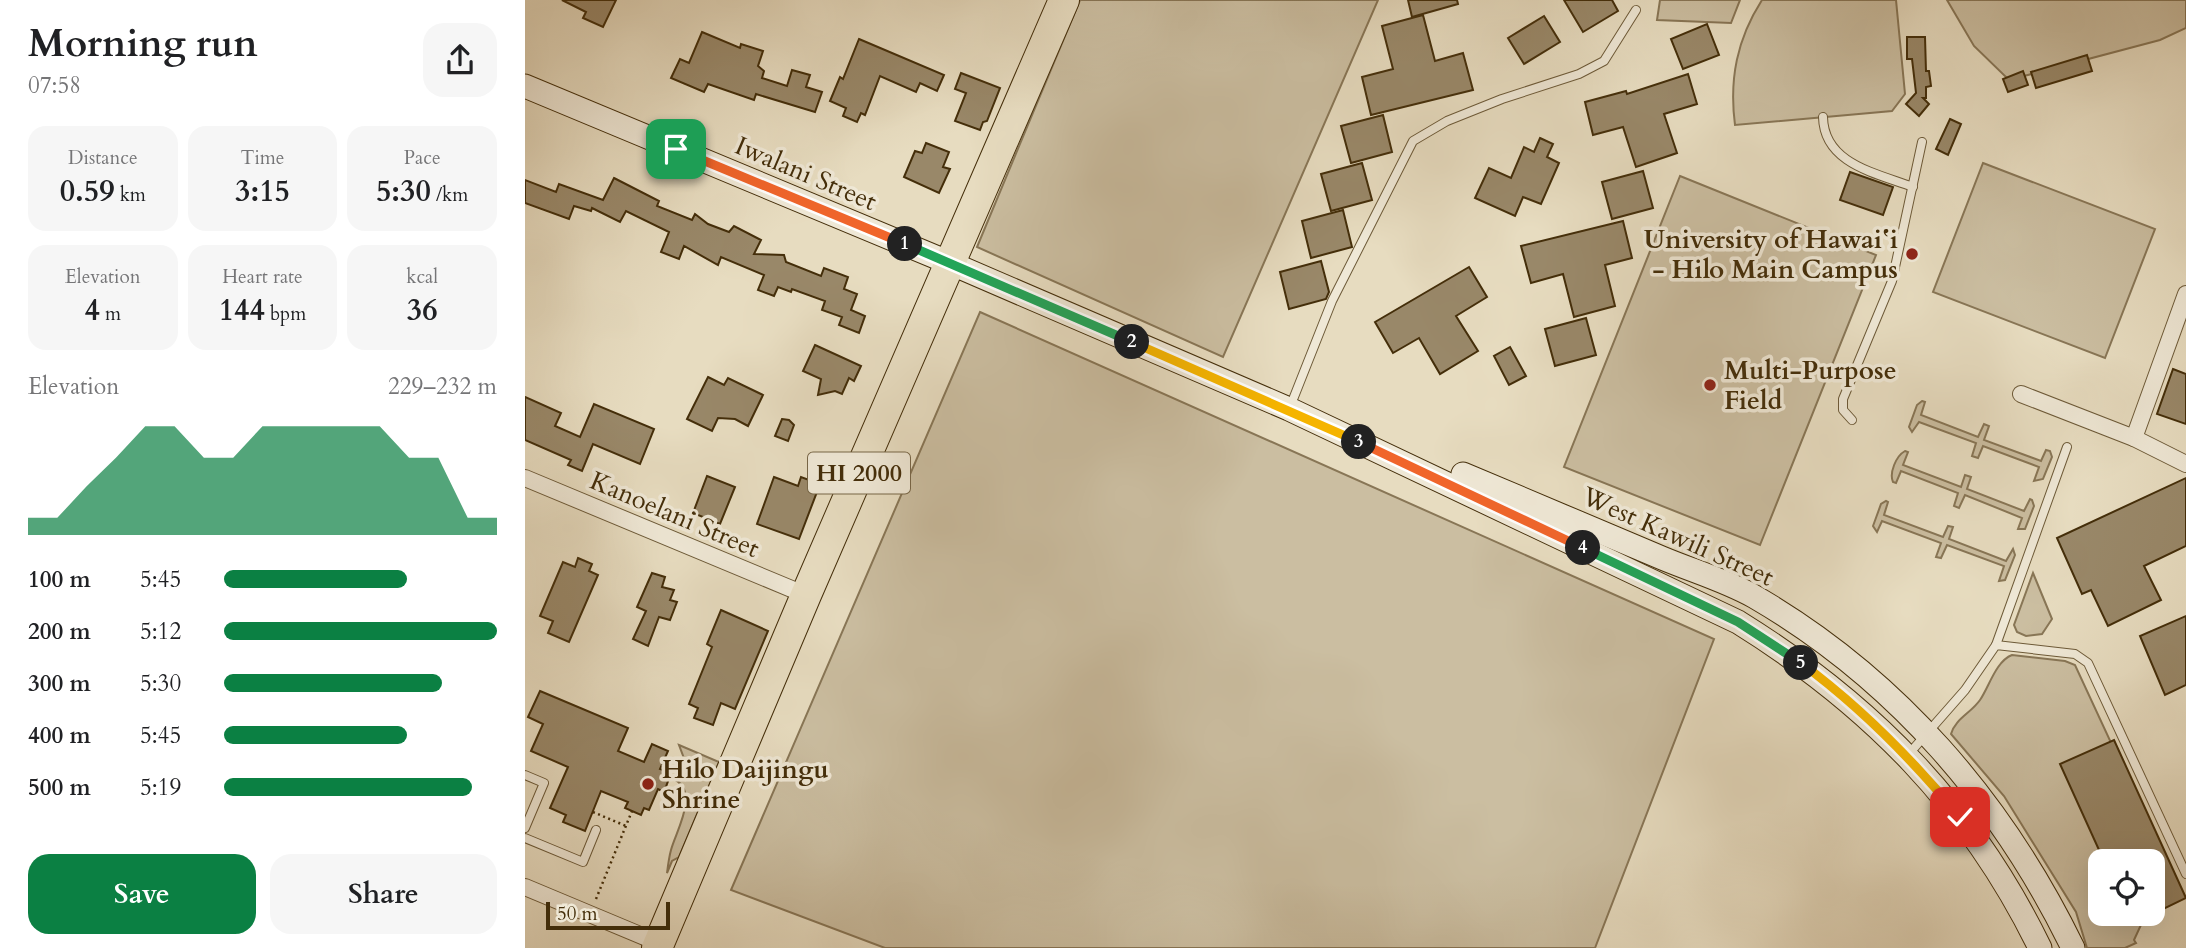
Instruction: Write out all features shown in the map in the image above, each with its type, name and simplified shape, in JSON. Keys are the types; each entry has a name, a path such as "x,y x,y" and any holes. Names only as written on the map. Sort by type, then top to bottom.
{"highway":[{"name":"HI 2000","path":"658,945 806,595 1064,0"}],"street":[{"name":"Iwalani Street","path":"525,86 950,263"},
{"name":"West Kawili Street","path":"950,263 1289,409 1738,622 1788,653 1836,689 1907,755 1960,817 1995,866 2040,948"},
{"path":"2134,438 2186,294"},
{"path":"2021,394 2134,438 2186,464"},
{"name":"West Kawili Street","path":"1289,409 1460,474 1752,596 1805,629 1854,666 1928,734 1984,799 2051,903 2073,948"},
{"name":"Kanoelani Street","path":"525,478 806,595"},
{"path":"525,887 658,945"}],"lane":[{"path":"1289,409 1332,301 1413,141 1447,121 1502,99 1579,74 1604,61 1636,10"},
{"path":"1823,117 1827,139 1840,156 1913,187"},
{"path":"1853,420 1843,410 1843,398 1892,281 1922,142"},
{"path":"1907,755 1965,690 1996,645 2067,447"},
{"path":"1996,645 2075,654 2088,663 2186,874"},
{"path":"525,775 544,783 525,828"},
{"path":"525,838 583,862 596,830"}],"path":[{"path":"590,914 632,811"},
{"path":"593,812 626,825"}],"shaded area":[{"path":"1080,0 1378,0 1223,357 977,247"},
{"path":"1660,0 1740,0 1731,23 1657,20"},
{"path":"1762,0 1896,0 1905,94 1892,111 1735,125 1733,92 1737,60 1746,30"},
{"path":"1947,0 2186,0 2186,28 2160,40 2009,80 1974,46"},
{"path":"1983,163 2155,229 2105,358 1933,292"},
{"name":"Multi-Purpose Field","path":"1680,176 1876,255 1760,545 1564,467"},
{"path":"980,312 1714,639 1595,948 885,948 731,890"},
{"path":"1925,402 1921,415 1978,437 1984,424 1989,426 1984,440 2041,461 2046,450 2050,451 2052,457 2043,479 2034,481 2039,467 1983,446 1978,458 1972,456 1976,443 1919,422 1912,432 1909,427 1917,405"},
{"path":"1905,451 1908,452 1903,465 1961,487 1965,475 1971,477 1967,489 2024,511 2030,499 2032,500 2034,506 2025,529 2018,529 2022,518 1965,495 1959,508 1954,506 1958,493 1901,471 1896,483 1893,482 1894,465"},
{"path":"1888,502 1884,515 1943,537 1948,526 1953,527 1949,539 2006,561 2013,549 2015,555 2005,580 1999,581 2004,566 1947,545 1941,558 1936,557 1941,543 1882,521 1877,532 1873,526 1881,504"},
{"path":"2033,573 2052,619 2042,634 2026,636 2017,632 2014,625"},
{"path":"2012,655 2065,661 2075,665 2157,842 2158,849 2088,849 2088,926 2140,926 2134,940 2136,943 2125,948 2087,948 2076,912 2004,796 1951,734 1956,724 1980,700 1993,675 2006,658"},
{"path":"679,745 719,762 679,857 672,861 667,873 686,802 682,785 674,779 685,761"}],"building":[{"path":"562,0 616,0 603,27 583,18 586,12"},
{"path":"1408,0 1457,0 1458,4 1412,17"},
{"path":"1564,0 1612,0 1618,11 1583,32"},
{"path":"1423,15 1435,61 1463,53 1473,90 1371,115 1362,77 1393,69 1382,26"},
{"path":"1544,16 1560,42 1524,64 1508,38"},
{"path":"1707,24 1719,55 1683,69 1671,39"},
{"path":"702,32 740,48 741,44 763,51 758,66 764,71 762,78 787,86 792,70 810,75 806,87 822,92 815,112 756,94 754,100 708,84 704,92 671,78 680,59 689,63"},
{"path":"1907,37 1925,37 1926,71 1929,71 1931,86 1926,87 1926,98 1923,98 1929,104 1919,116 1906,104 1916,93 1912,59 1907,59"},
{"path":"859,39 944,75 937,91 920,83 916,92 880,76 865,115 861,113 857,122 843,116 846,108 830,101 840,77 843,79"},
{"path":"2087,55 2092,71 2036,88 2031,72"},
{"path":"2023,71 2028,85 2008,92 2003,79"},
{"path":"961,73 1000,88 987,121 983,122 980,130 955,121 966,93 955,89"},
{"path":"1688,74 1697,104 1664,114 1677,153 1636,167 1623,127 1593,135 1585,102 1626,91 1627,94"},
{"path":"1383,115 1392,152 1351,163 1341,126"},
{"path":"1950,119 1961,124 1948,155 1936,149"},
{"path":"1540,138 1553,144 1547,157 1559,163 1541,204 1523,197 1515,216 1475,198 1489,168 1511,178 1524,147 1534,152"},
{"path":"926,143 949,152 943,167 950,169 939,193 904,177 915,151 922,153"},
{"path":"1362,163 1372,200 1331,211 1321,174"},
{"path":"1643,171 1653,208 1612,219 1602,182"},
{"path":"1850,172 1893,187 1883,215 1840,200"},
{"path":"614,178 659,201 657,206 692,220 695,214 708,224 729,232 734,226 761,240 754,254 784,255 786,262 821,276 824,268 848,277 844,289 857,294 851,310 865,316 859,333 839,325 842,317 822,310 825,301 792,289 791,292 778,287 774,296 758,290 764,275 721,257 718,265 684,246 679,259 661,252 669,232 626,211 620,222 592,208 591,211 574,206 569,219 525,203 525,180 556,192 559,184 603,200"},
{"path":"1343,210 1352,247 1311,258 1302,221"},
{"path":"1623,221 1632,258 1605,265 1615,306 1574,317 1563,274 1531,283 1521,246"},
{"path":"1321,261 1329,292 1326,299 1289,309 1280,272"},
{"path":"1469,267 1487,297 1456,316 1478,351 1440,374 1419,338 1393,353 1375,322"},
{"path":"1586,318 1596,355 1555,366 1545,329"},
{"path":"815,345 861,366 854,381 849,378 842,394 835,391 818,395 821,379 803,371"},
{"path":"1510,347 1526,376 1509,385 1494,356"},
{"path":"2173,369 2186,374 2186,424 2157,414"},
{"path":"708,377 724,385 728,378 763,395 748,426 735,419 718,418 712,431 687,419"},
{"path":"525,397 561,413 555,426 580,437 594,404 654,429 640,464 593,444 582,471 568,465 571,460 525,440"},
{"path":"782,419 789,420 794,425 788,441 775,436"},
{"path":"707,476 735,487 720,524 693,513"},
{"path":"774,477 798,486 801,477 820,484 799,539 757,524"},
{"path":"2186,478 2186,546 2144,566 2161,600 2108,626 2091,590 2082,594 2057,538"},
{"path":"578,558 592,564 589,571 598,575 569,642 548,633 553,621 540,616 563,562 575,567"},
{"path":"652,573 665,577 662,587 674,590 670,600 677,602 670,620 659,617 648,646 633,639 646,611 637,607"},
{"path":"721,610 768,631 735,709 721,703 713,725 694,718 698,708 689,704 712,647 707,644"},
{"path":"2186,616 2186,685 2165,695 2140,636"},
{"path":"540,691 628,728 618,751 644,762 652,744 668,751 660,769 671,773 664,792 658,789 649,810 644,808 641,815 625,808 628,802 601,791 585,831 563,822 566,815 550,808 568,767 531,751 543,724 528,717"},
{"path":"2114,740 2164,849 2099,849 2060,764"},
{"path":"2165,852 2186,898 2165,908"}],"place":[{"name":"University of Hawaiʻi - Hilo Main Campus","path":"1912,254"},
{"name":"Multi-Purpose Field","path":"1710,385"},
{"name":"Hilo Daijingu Shrine","path":"648,784"}],"route":[{"path":"676,149 1289,409 1738,622 1788,653 1836,689 1881,728 1922,771 1960,817"}]}
